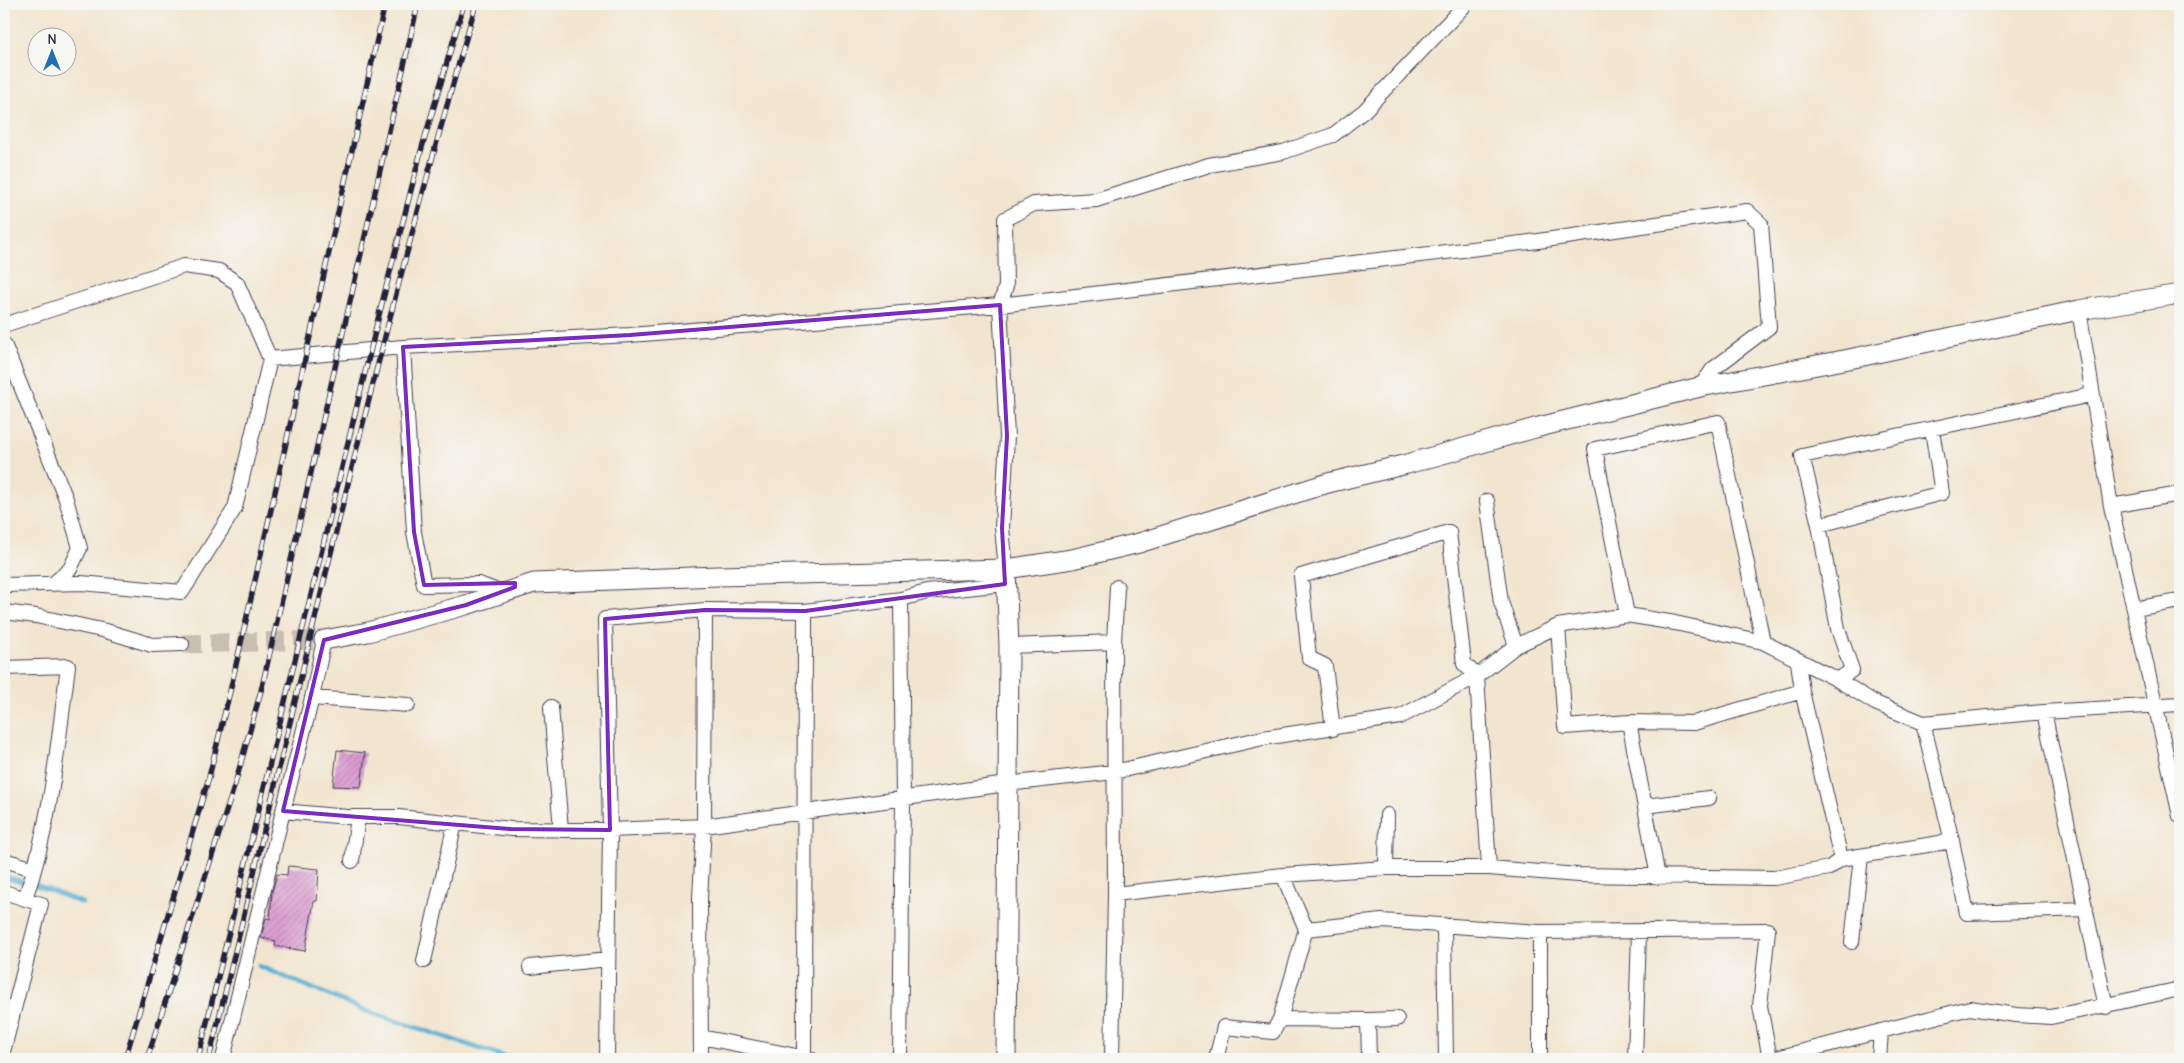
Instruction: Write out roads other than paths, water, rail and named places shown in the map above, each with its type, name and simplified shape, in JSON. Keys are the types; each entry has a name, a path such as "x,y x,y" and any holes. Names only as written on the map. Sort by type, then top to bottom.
{"street":[{"path":"1006,1059 1009,646 1002,528 1007,436 1000,305 1006,286 1005,219 1034,204 1096,200 1209,165 1283,152 1333,135 1364,110 1466,4"},
{"path":"270,359 403,347 630,335 1000,305 1538,241 1748,211 1761,224 1769,327 1713,369 1700,386"},
{"path":"4,325 184,266 200,267 219,271 237,283 270,359 234,508 182,592 81,583 4,585"},
{"path":"606,1059 610,830 605,619 705,610 805,611 901,599 1005,577 1138,543 1328,484 1700,386 1849,359 2078,310 2180,294"},
{"path":"2078,310 2111,506 2180,816"},
{"path":"4,344 66,499 80,548 70,569 53,584"},
{"path":"403,347 414,532 424,585 479,584 500,592"},
{"path":"1838,680 1852,670 1838,629 1819,525 1802,456 2091,395"},
{"path":"1627,615 1595,449 1718,422 1763,642"},
{"path":"1819,525 1942,493 1932,430"},
{"path":"2111,506 2180,494"},
{"path":"1487,501 1501,602 1516,646"},
{"path":"1333,728 1325,666 1309,658 1301,576 1449,532 1464,664 1478,676 1489,868"},
{"path":"224,1059 312,698 324,640 368,632 466,605 500,592 534,583 718,576 1005,577"},
{"path":"1112,1059 1115,894 1114,642 1117,587"},
{"path":"900,1059 903,800 901,599"},
{"path":"2134,609 2180,601"},
{"path":"701,1059 700,898 704,826 705,610"},
{"path":"701,1038 808,1059 805,611"},
{"path":"4,612 36,616 106,631 152,645 182,644"},
{"path":"283,811 358,817 399,817 511,828 561,830 704,826 805,814 1007,784 1114,772 1263,738 1400,717 1478,676 1516,646 1558,626 1627,615 1763,642 1798,662 1838,680 1875,703 1923,723 2044,712 2157,707 2180,704"},
{"path":"1558,626 1565,727 1630,722 1694,723 1802,691"},
{"path":"1009,646 1114,642"},
{"path":"1798,662 1802,691 1841,859"},
{"path":"4,668 68,666 50,801 26,895"},
{"path":"312,698 408,705"},
{"path":"551,707 561,830"},
{"path":"2044,712 2106,1007"},
{"path":"1630,722 1658,877"},
{"path":"1923,723 1952,841 1967,913 2086,909"},
{"path":"1645,806 1709,798"},
{"path":"1386,868 1387,815"},
{"path":"352,861 358,817"},
{"path":"424,961 455,823"},
{"path":"1115,894 1283,875 1386,868 1489,868 1578,875 1774,878 1829,868 1841,859 1952,841"},
{"path":"1852,942 1861,856"},
{"path":"4,860 33,872"},
{"path":"1216,1059 1224,1027 1273,1032 1280,1019 1306,929 1283,875"},
{"path":"4,892 26,895 41,904 10,1002 4,1048"},
{"path":"1306,929 1382,921 1540,932 1768,930 1760,1006 1772,1059 1970,1008 2016,1015 2051,1017 2106,1007 2180,989"},
{"path":"1444,925 1446,1059"},
{"path":"1540,932 1540,1059"},
{"path":"1635,1059 1639,932"},
{"path":"530,967 608,959"},
{"path":"1280,1019 1397,1019"},
{"path":"1368,1020 1369,1059"},
{"path":"1879,1059 1881,1032"}],"waterway":[{"path":"4,877 39,886 82,903"},
{"path":"259,966 366,1011 512,1059"}],"tunnel":[{"path":"182,644 324,640"}],"railway":[{"path":"125,1059 209,777 385,4"},
{"path":"147,1059 235,784 262,687 418,4"},
{"path":"198,1059 380,311 421,151 464,4"},
{"path":"209,1059 369,398 403,266 476,4"}]}
